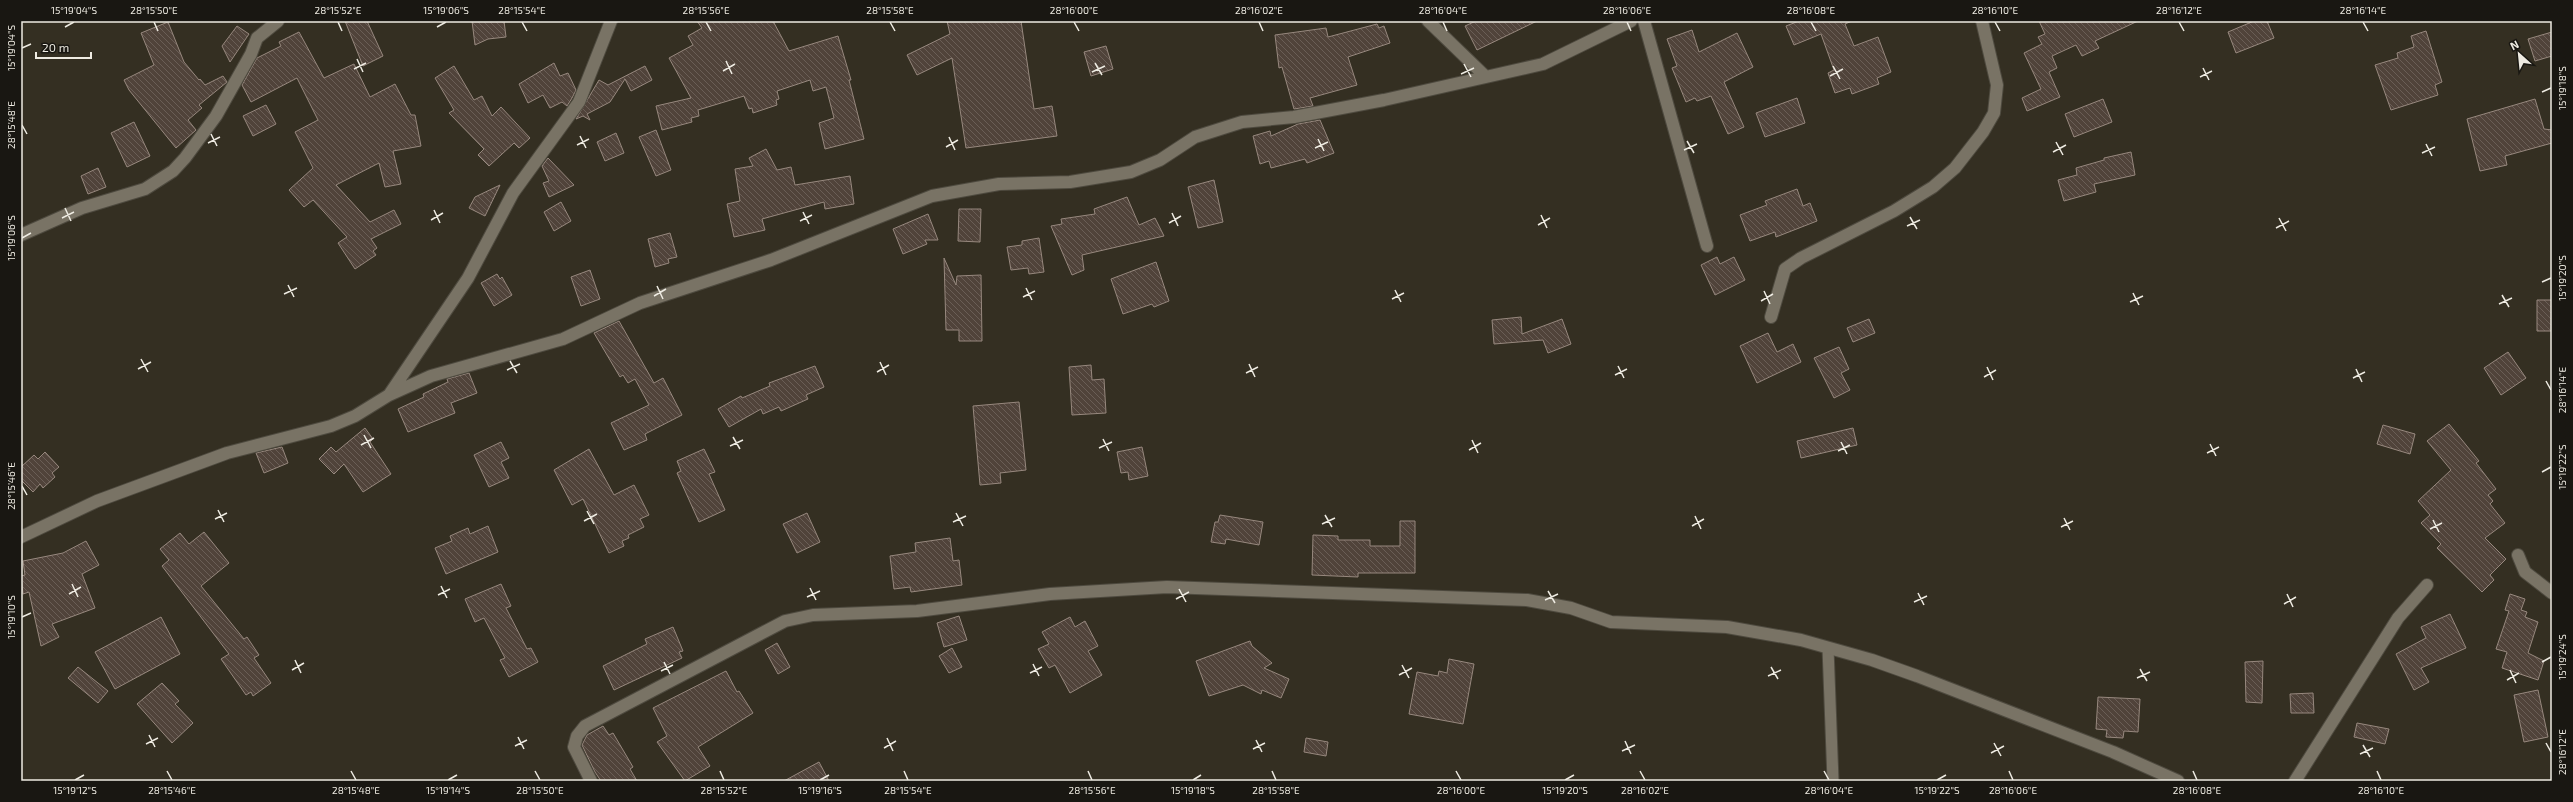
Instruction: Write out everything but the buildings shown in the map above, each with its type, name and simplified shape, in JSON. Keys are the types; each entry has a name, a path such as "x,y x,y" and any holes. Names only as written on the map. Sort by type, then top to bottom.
{"street":[{"path":"21,235 82,208 145,189 173,171 185,158 216,116 251,54 257,38 278,21"},
{"path":"389,395 468,278 513,193 579,102 611,21"},
{"path":"1428,21 1486,77"},
{"path":"21,537 97,501 226,453 330,426 355,416 389,395 431,376 563,339 640,303 771,260 932,196 999,184 1070,182 1131,172 1160,160 1195,137 1242,122 1294,117 1384,100 1543,64 1631,21"},
{"path":"1644,21 1707,246"},
{"path":"1771,317 1785,269 1801,258 1894,212 1933,187 1955,168 1983,132 1994,113 1997,86 1982,21"},
{"path":"2518,555 2525,572 2552,594"},
{"path":"2295,781 2398,618 2427,585"},
{"path":"591,781 574,747 577,736 585,726 784,620 797,617 917,611 1050,594 1167,587 1527,600 1571,608 1611,622 1727,628 1801,640 1917,676 2113,752 2178,781"}],"lane":[{"path":"1828,648 1833,781"}]}
